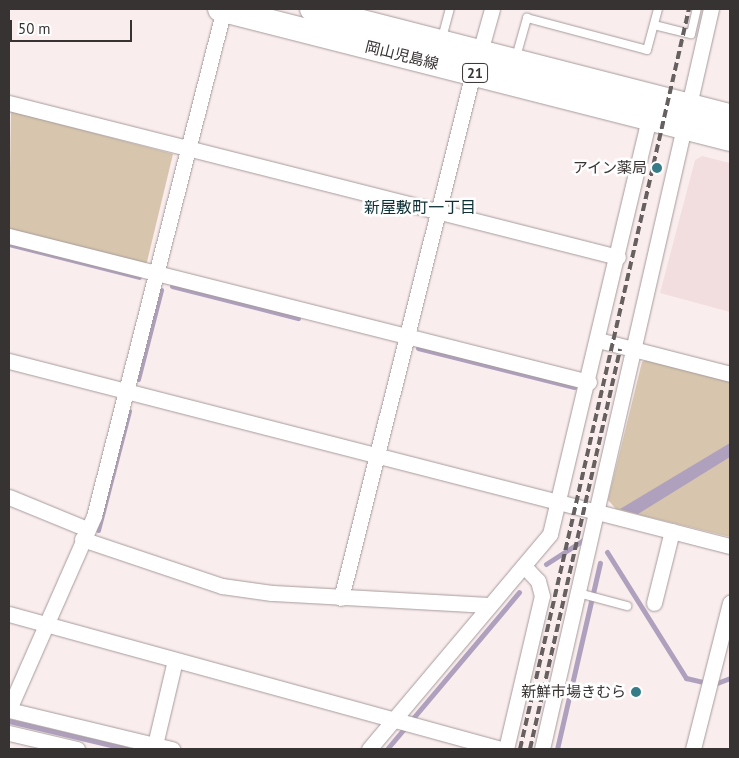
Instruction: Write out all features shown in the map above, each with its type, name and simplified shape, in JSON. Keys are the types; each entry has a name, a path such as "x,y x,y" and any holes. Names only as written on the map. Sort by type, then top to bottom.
{"main road":[{"name":"岡山児島線","path":"223,9 477,63 685,117 730,139"},
{"name":"岡山児島線","path":"312,9 440,42 477,63 515,62 652,108"},
{"name":"岡山児島線","path":"685,117 730,116"}],"street":[{"path":"172,749 154,747 9,710 45,622 85,534 157,275 223,9"},
{"path":"341,598 379,456 438,212 492,9"},
{"path":"542,749 587,596 595,511 710,9"},
{"path":"9,103 618,257"},
{"path":"369,749 398,721 490,605 550,534 560,502 589,382 652,108"},
{"path":"9,236 407,339 589,382"},
{"path":"598,340 730,374"},
{"path":"9,361 730,546"},
{"path":"9,497 85,534 208,584 341,598 490,605"},
{"path":"654,604 672,531"},
{"path":"506,749 542,596 538,581 524,566"},
{"path":"693,749 730,603"},
{"path":"9,614 45,622 175,660 501,749"},
{"path":"154,747 175,660"},
{"path":"9,733 77,749"}],"lane":[{"path":"440,42 450,9"},
{"path":"515,62 527,18 647,50 658,9"},
{"path":"654,25 691,34 697,9"},
{"path":"587,596 627,606"}],"shaded area":[{"path":"11,111 173,154 146,266 9,231"},
{"path":"702,156 730,163 730,312 660,293 695,160"},
{"path":"651,357 730,377 730,537 616,509 608,500 642,362"},
{"path":"730,443 730,457 638,514 620,509"}],"waterway":[{"path":"9,244 139,277"},
{"path":"172,286 298,318"},
{"path":"138,379 161,290"},
{"path":"418,348 574,387"},
{"path":"98,530 129,411"},
{"path":"546,564 585,539"},
{"path":"607,552 686,678 703,682"},
{"path":"557,749 600,563"},
{"path":"387,749 519,592"},
{"path":"717,683 730,678"},
{"path":"9,721 127,749"}],"railway":[{"path":"520,749 689,9"},
{"path":"530,749 620,349"}],"place":[{"name":"アイン薬局","path":"657,168"},
{"name":"新鮮市場きむら","path":"636,692"}],"district":[{"name":"新屋敷町一丁目","path":"420,207"}]}
